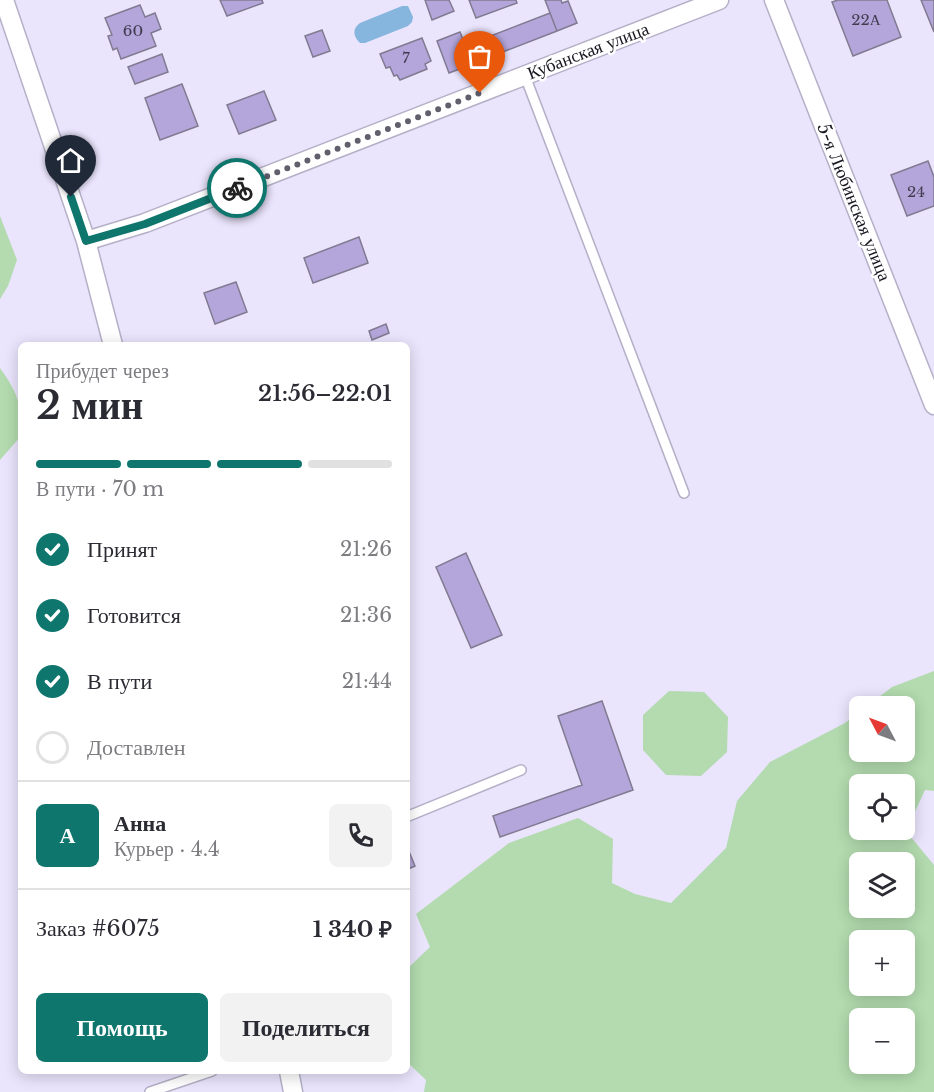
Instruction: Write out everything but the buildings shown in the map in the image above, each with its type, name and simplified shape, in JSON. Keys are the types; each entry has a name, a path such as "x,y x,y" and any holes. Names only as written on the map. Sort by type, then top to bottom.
{"street":[{"path":"4,0 86,241 112,342"},
{"name":"Кубанская улица","path":"86,241 145,224 719,0"},
{"name":"5-я Любинская улица","path":"774,0 934,405"},
{"path":"290,1074 293,1092"}],"lane":[{"path":"525,76 684,493"},
{"path":"410,816 521,770"},
{"path":"150,1092 203,1074"}],"green space":[{"path":"0,216 17,260 8,286 0,299"},
{"path":"0,368 18,400 18,439 0,460"},
{"path":"934,671 934,791 925,790 915,812 915,774 849,774 849,840 913,840 934,865 934,1092 424,1092 426,1080 410,1065 410,966 430,947 416,914 509,843 578,818 613,839 612,883 635,894 671,903 726,848 737,801 770,762 849,720 849,762 915,762 915,696 880,696 892,687"},
{"path":"669,691 704,692 728,717 727,752 701,776 666,775 643,750 643,715"}],"water":[{"path":"402,6 408,6 413,17 408,26 360,43 355,35 357,25"}],"way so far":[{"path":"237,188 480,93"}],"route":[{"path":"71,197 86,241 145,224 237,188"}]}
